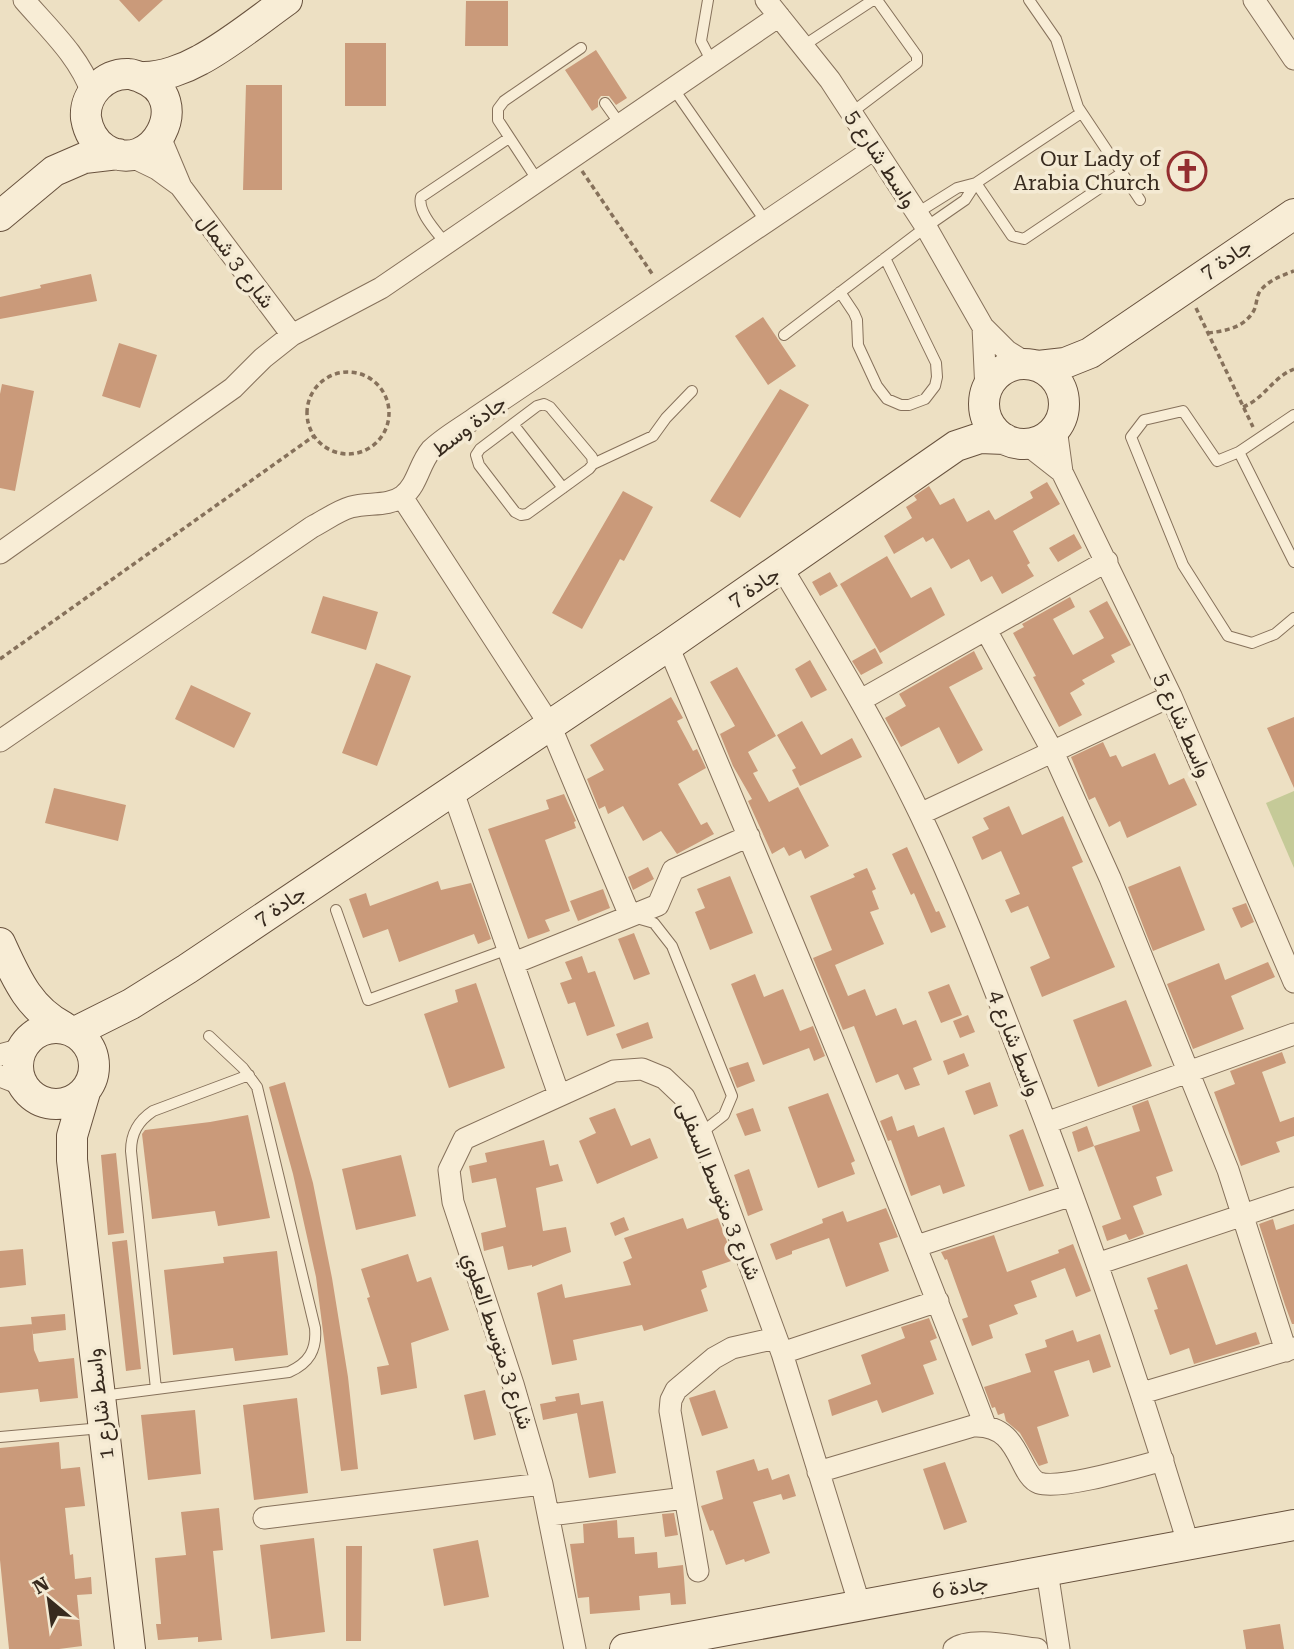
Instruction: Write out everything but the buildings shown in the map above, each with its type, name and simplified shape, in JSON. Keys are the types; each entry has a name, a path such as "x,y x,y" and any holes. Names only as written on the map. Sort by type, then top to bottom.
{"main road":[{"path":"54,172 74,143 89,102 102,82 129,76 172,72 200,60 288,0"},
{"path":"0,216 54,172 85,158 141,152 164,129 181,90 200,60"},
{"path":"129,76 159,90 166,106 164,129"},
{"path":"89,102 87,126 94,139 104,149 123,155"},
{"name":"جادة 7","path":"1033,365 1065,363 1090,353 1294,214"},
{"name":"جادة 7","path":"1060,414 1072,374 1090,353"},
{"path":"1015,365 1033,365 1051,374 1060,386 1060,414 1037,441 1015,441 994,430 987,418 985,398 993,379 1003,370 1015,365"},
{"name":"جادة 7","path":"70,1030 95,1024 149,994 782,568 956,446 973,425 985,398"},
{"name":"جادة 7","path":"956,446 980,438 1015,441"},
{"path":"0,943 25,995 42,1014 70,1030 90,1047 90,1080 67,1103 46,1103 11,1080 18,1073 16,1049 24,1006 19,984"},
{"name":"جادة 7","path":"90,1080 105,1045 118,1026 149,994"},
{"path":"16,1049 43,1030 70,1030"},
{"name":"واسط شارع 1","path":"90,1080 72,1136 72,1160 130,1649"},
{"name":"واسط شارع 1","path":"46,1103 72,1160"},
{"name":"جادة 6","path":"625,1649 730,1640 860,1606 1294,1525"}],"street":[{"path":"24,0 71,53 86,76 89,102"},
{"path":"1254,0 1294,59"},
{"path":"0,554 233,388 263,358 292,335 381,288 446,244 712,62 772,8"},
{"name":"واسط شارع 5","path":"772,8 830,80 922,220 983,327 1007,351 1033,365"},
{"path":"71,53 95,67 129,76"},
{"name":"شارع 3 شمال","path":"164,129 181,187"},
{"name":"جادة وسط","path":"402,497 414,485 431,450 874,149"},
{"name":"شارع 3 شمال","path":"123,155 157,169 181,187 292,335"},
{"name":"واسط شارع 5","path":"983,327 985,398"},
{"name":"واسط شارع 5","path":"1060,414 1062,472 1171,696 1294,982"},
{"name":"واسط شارع 5","path":"1015,441 1062,472"},
{"path":"0,741 312,527 347,508 371,503 388,504 402,497 550,725 630,916"},
{"path":"861,700 1107,561"},
{"name":"واسط شارع 4","path":"782,568 861,700 920,814 975,941 1046,1123 1097,1264 1142,1393 1188,1544"},
{"path":"986,630 1053,752 1110,878 1189,1071 1290,1349 1142,1393"},
{"path":"667,646 917,1246 985,1425"},
{"path":"920,814 1171,696"},
{"path":"452,789 559,1095"},
{"path":"511,956 657,905 673,870 748,836"},
{"path":"1046,1123 1294,1034"},
{"name":"شارع 3 متوسط السفلى","path":"559,1095 614,1071 642,1069 664,1078 684,1097 701,1133 779,1346 860,1606"},
{"name":"شارع 3 متوسط العلوي","path":"559,1095 464,1139 449,1170 453,1202 513,1384 542,1484 575,1649"},
{"path":"917,1246 1072,1195"},
{"path":"1097,1264 1294,1198"},
{"path":"698,1571 670,1411 673,1395 681,1385 725,1351 779,1346 938,1301"},
{"path":"818,1472 973,1426 985,1425 996,1429 1013,1445 1033,1480 1040,1483 1078,1481 1163,1460"},
{"path":"264,1518 542,1484"},
{"path":"550,1515 685,1498"},
{"path":"1047,1571 1059,1649"},
{"path":"954,1649 972,1642 1037,1649"}],"lane":[{"path":"708,0 701,41 712,62"},
{"path":"803,46 861,3 875,0 917,56 917,63 851,113"},
{"path":"1030,0 1056,39 1074,100 1081,113 1140,200"},
{"path":"538,181 498,120 500,105 577,55"},
{"path":"673,89 766,222"},
{"path":"606,103 620,124"},
{"path":"784,335 885,258 957,188 976,183 1081,113"},
{"path":"446,244 421,209 421,197 509,138"},
{"path":"976,183 1012,236 1024,239 1122,173"},
{"path":"922,220 965,200 976,183"},
{"path":"840,292 857,320 858,345 881,393 901,405 925,399 935,386 936,363 885,258"},
{"path":"593,464 592,457 550,407 544,404 534,408 478,452 476,459 517,514 524,516 593,464 653,436 692,391"},
{"path":"512,393 534,408"},
{"path":"512,393 517,421 564,488"},
{"path":"1294,415 1238,452 1217,461 1183,411 1144,421 1131,437 1183,565 1228,636 1252,643 1275,634 1294,618"},
{"path":"1238,452 1294,562"},
{"path":"336,911 368,1000 511,956"},
{"path":"630,916 654,923 671,946 732,1097 723,1115 701,1133"},
{"path":"99,1396 289,1372 299,1367 313,1350 315,1328 259,1095 249,1075 208,1036"},
{"path":"156,1389 131,1151 133,1132 138,1123 153,1111 249,1075"},
{"path":"0,1437 103,1428"}],"path":[{"path":"573,157 664,291"},
{"path":"1208,333 1231,330 1243,323 1254,312 1258,294 1265,286 1294,271"},
{"path":"1186,286 1258,439"},
{"path":"1243,407 1258,401 1276,380 1294,369"},
{"path":"352,372 362,374 371,379 385,394 388,424 377,442 369,448 360,452 339,453 321,444 314,436 307,417 308,407 316,388 332,375 352,372"},
{"path":"0,659 314,436"}],"green space":[{"path":"1294,791 1294,868 1266,803"}],"place":[{"name":"Our Lady of Arabia Church","path":"1187,171"}]}
